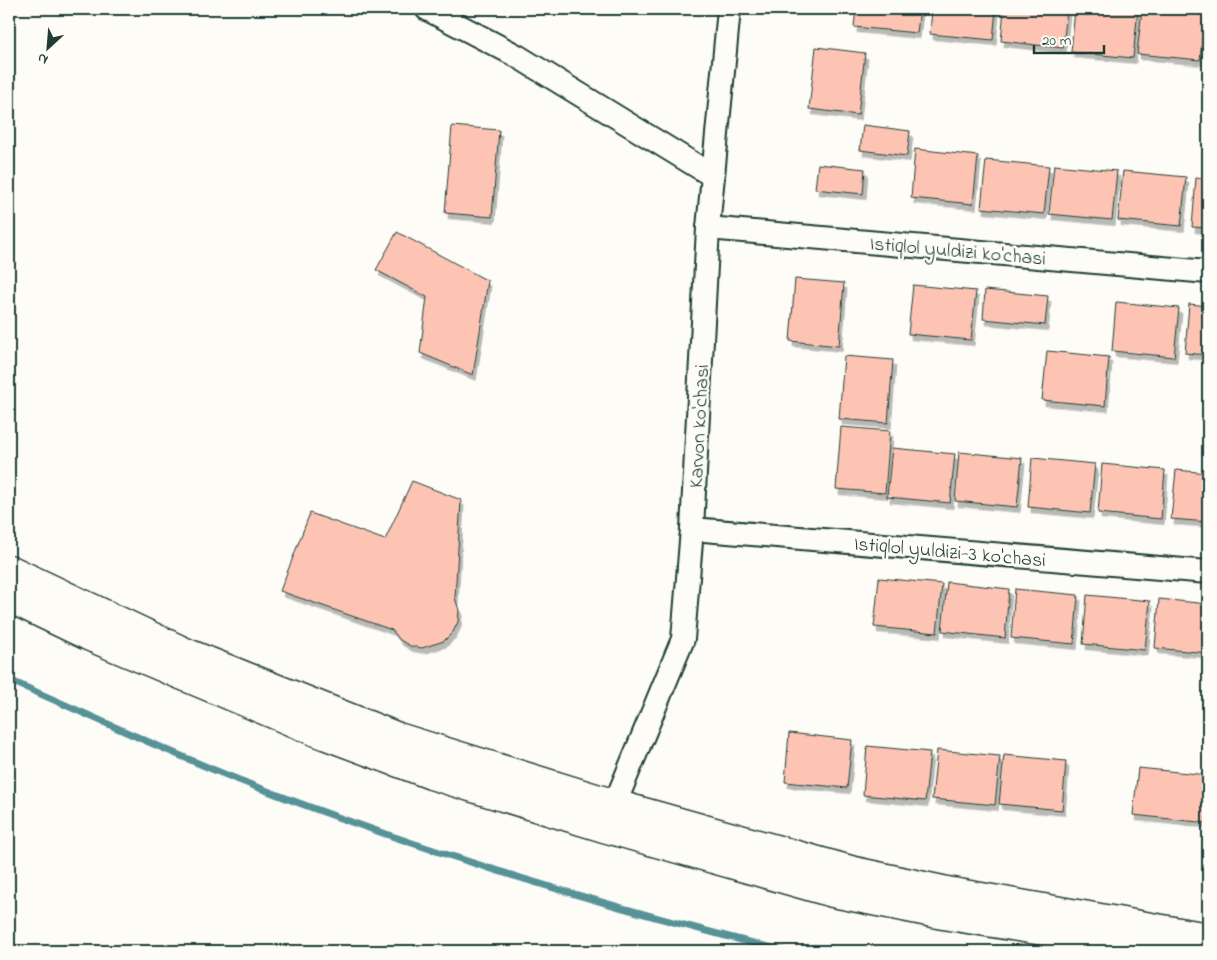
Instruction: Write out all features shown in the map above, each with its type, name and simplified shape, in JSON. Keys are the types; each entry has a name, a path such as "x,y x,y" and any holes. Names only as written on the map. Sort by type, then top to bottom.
{"main road":[{"path":"9,569 185,652 398,738 609,816 833,893 943,915 1167,951"},
{"path":"9,598 88,636 316,732 431,774 609,816 947,891 1208,937"}],"street":[{"path":"427,9 517,56 713,176"},
{"name":"Karvon ko'chasi","path":"609,816 683,639 692,529 708,228 729,9"},
{"name":"Istiqlol yuldizi ko'chasi","path":"708,228 1208,272"},
{"name":"Istiqlol yuldizi-3 ko'chasi","path":"692,529 1208,572"}],"building":[{"path":"856,9 920,9 917,33 854,27"},
{"path":"932,9 996,9 993,40 930,34"},
{"path":"1004,9 1067,9 1063,48 1001,41"},
{"path":"1075,9 1138,9 1133,58 1071,52"},
{"path":"1142,9 1205,11 1200,60 1137,54"},
{"path":"816,47 865,53 858,115 809,109"},
{"path":"863,125 910,131 907,156 860,150"},
{"path":"452,126 499,130 492,217 445,213"},
{"path":"915,149 978,156 973,204 911,198"},
{"path":"986,160 1049,166 1044,214 981,208"},
{"path":"818,164 865,169 863,194 815,189"},
{"path":"1054,165 1117,171 1112,220 1049,214"},
{"path":"1123,171 1186,177 1181,226 1118,220"},
{"path":"1196,178 1208,179 1208,228 1192,227"},
{"path":"397,232 488,281 473,375 420,353 427,297 376,270"},
{"path":"795,279 844,283 839,346 790,341"},
{"path":"913,285 976,291 971,340 908,334"},
{"path":"985,290 1048,296 1045,325 983,319"},
{"path":"1116,302 1179,308 1174,357 1112,351"},
{"path":"1189,304 1208,306 1208,355 1185,353"},
{"path":"1047,351 1109,357 1105,406 1042,400"},
{"path":"844,356 893,360 888,423 839,419"},
{"path":"841,427 890,431 885,493 836,489"},
{"path":"892,448 955,454 950,503 887,497"},
{"path":"959,452 1022,458 1017,507 955,501"},
{"path":"1032,458 1095,464 1090,513 1028,507"},
{"path":"1102,464 1165,470 1161,519 1098,513"},
{"path":"1176,470 1208,473 1208,522 1171,519"},
{"path":"412,481 461,500 455,598 459,610 458,622 453,632 444,641 422,648 410,646 400,640 392,630 280,591 310,513 385,540"},
{"path":"879,578 942,584 937,633 874,627"},
{"path":"947,582 1009,589 1005,638 942,631"},
{"path":"1015,589 1078,595 1074,644 1011,638"},
{"path":"1087,595 1150,601 1145,650 1083,644"},
{"path":"1159,599 1208,604 1208,653 1155,648"},
{"path":"789,733 852,740 847,788 785,782"},
{"path":"867,746 930,752 925,801 863,795"},
{"path":"937,750 1000,756 995,805 932,799"},
{"path":"1004,755 1066,761 1062,810 999,804"},
{"path":"1138,768 1208,775 1208,823 1133,815"}],"waterway":[{"path":"9,680 214,770 376,831 579,896 784,951"}]}
